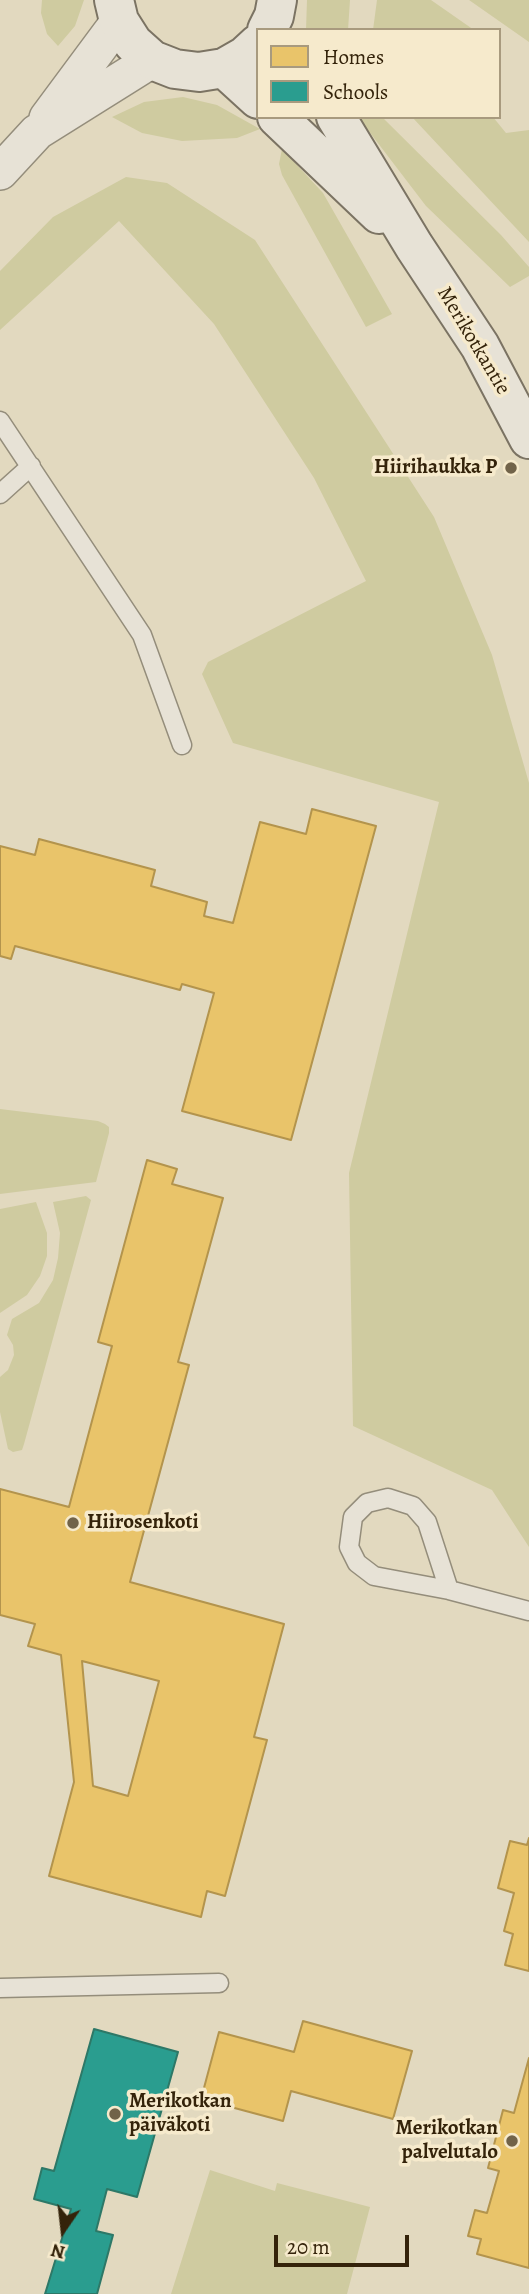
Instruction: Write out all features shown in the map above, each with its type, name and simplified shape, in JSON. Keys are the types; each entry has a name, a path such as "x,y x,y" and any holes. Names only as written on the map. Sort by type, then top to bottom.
{"street":[{"path":"117,10 133,44 152,60 175,69 199,72 224,68 246,56 256,44"},
{"path":"0,172 37,132 117,10"},
{"path":"37,132 152,60"},
{"path":"224,68 256,97"},
{"name":"Merikotkantie","path":"279,119 414,246"},
{"name":"Merikotkantie","path":"337,119 414,246 480,346 529,439"}],"lane":[{"path":"0,421 142,635 182,745"},
{"path":"0,494 31,467"},
{"path":"449,1590 427,1522 413,1506 388,1498 367,1503 353,1517 349,1547 357,1563 374,1576 449,1590 529,1611"},
{"path":"0,1988 219,1983"}],"shaded area":[{"path":"42,0 84,0 75,26 58,46 47,34 41,13"},
{"path":"307,0 350,0 348,28 306,28"},
{"path":"377,0 431,0 471,28 373,28"},
{"path":"469,0 529,0 529,42"},
{"path":"183,97 217,105 260,129 237,138 182,141 142,133 112,117 144,102"},
{"path":"360,119 384,119 501,235 529,267 529,276 510,287 426,206"},
{"path":"414,119 495,119 506,133 529,130 529,242"},
{"path":"282,149 323,193 392,314 366,327 282,175 279,164"},
{"path":"126,177 167,183 255,240 434,517 492,655 529,783 529,1547 492,1490 353,1426 349,1173 439,802 233,743 202,674 208,662 366,581 314,478 214,324 119,221 0,330 0,271 53,217"},
{"path":"0,1109 98,1121 109,1127 96,1182 0,1194"},
{"path":"86,1196 91,1200 24,1444 22,1450 13,1452 8,1449 0,1412 0,1377 8,1370 14,1355 13,1345 7,1335 12,1319 39,1303 53,1280 60,1233 53,1202"},
{"path":"36,1202 47,1233 47,1256 40,1276 27,1295 0,1313 0,1209"},
{"path":"210,2170 275,2191 277,2183 370,2207 347,2294 171,2294"}],"building: Homes":[{"path":"312,809 376,826 291,1140 182,1111 214,993 182,984 180,990 15,946 11,959 0,956 0,846 35,855 39,839 155,870 151,886 207,902 204,916 233,923 260,822 306,834"},
{"name":"Hiirosenkoti","path":"147,1160 177,1169 172,1184 223,1198 178,1362 189,1365 130,1582 284,1624 254,1737 267,1740 225,1896 207,1891 201,1917 49,1876 74,1782 61,1655 28,1646 35,1624 0,1615 0,1489 69,1507 112,1346 98,1342","holes":["82,1661 159,1681 128,1796 93,1786"]},
{"path":"529,1838 529,1971 505,1965 513,1934 504,1931 514,1893 498,1888 510,1841 527,1845"},
{"path":"303,2021 412,2051 393,2119 291,2091 283,2121 201,2099 219,2032 294,2052"},
{"name":"Merikotkan palvelutalo","path":"529,2058 529,2268 477,2254 481,2239 468,2236 475,2210 487,2213 499,2171 488,2168 503,2110 514,2113"}],"building: Schools":[{"name":"Merikotkan päiväkoti","path":"94,2029 178,2052 137,2197 107,2189 96,2231 113,2235 97,2294 45,2294 71,2209 34,2199 42,2168 54,2171"}],"place":[{"name":"Hiirihaukka P","path":"511,468"},
{"name":"Hiirosenkoti","path":"73,1523"},
{"name":"Merikotkan päiväkoti","path":"115,2114"},
{"name":"Merikotkan palvelutalo","path":"512,2141"}]}
